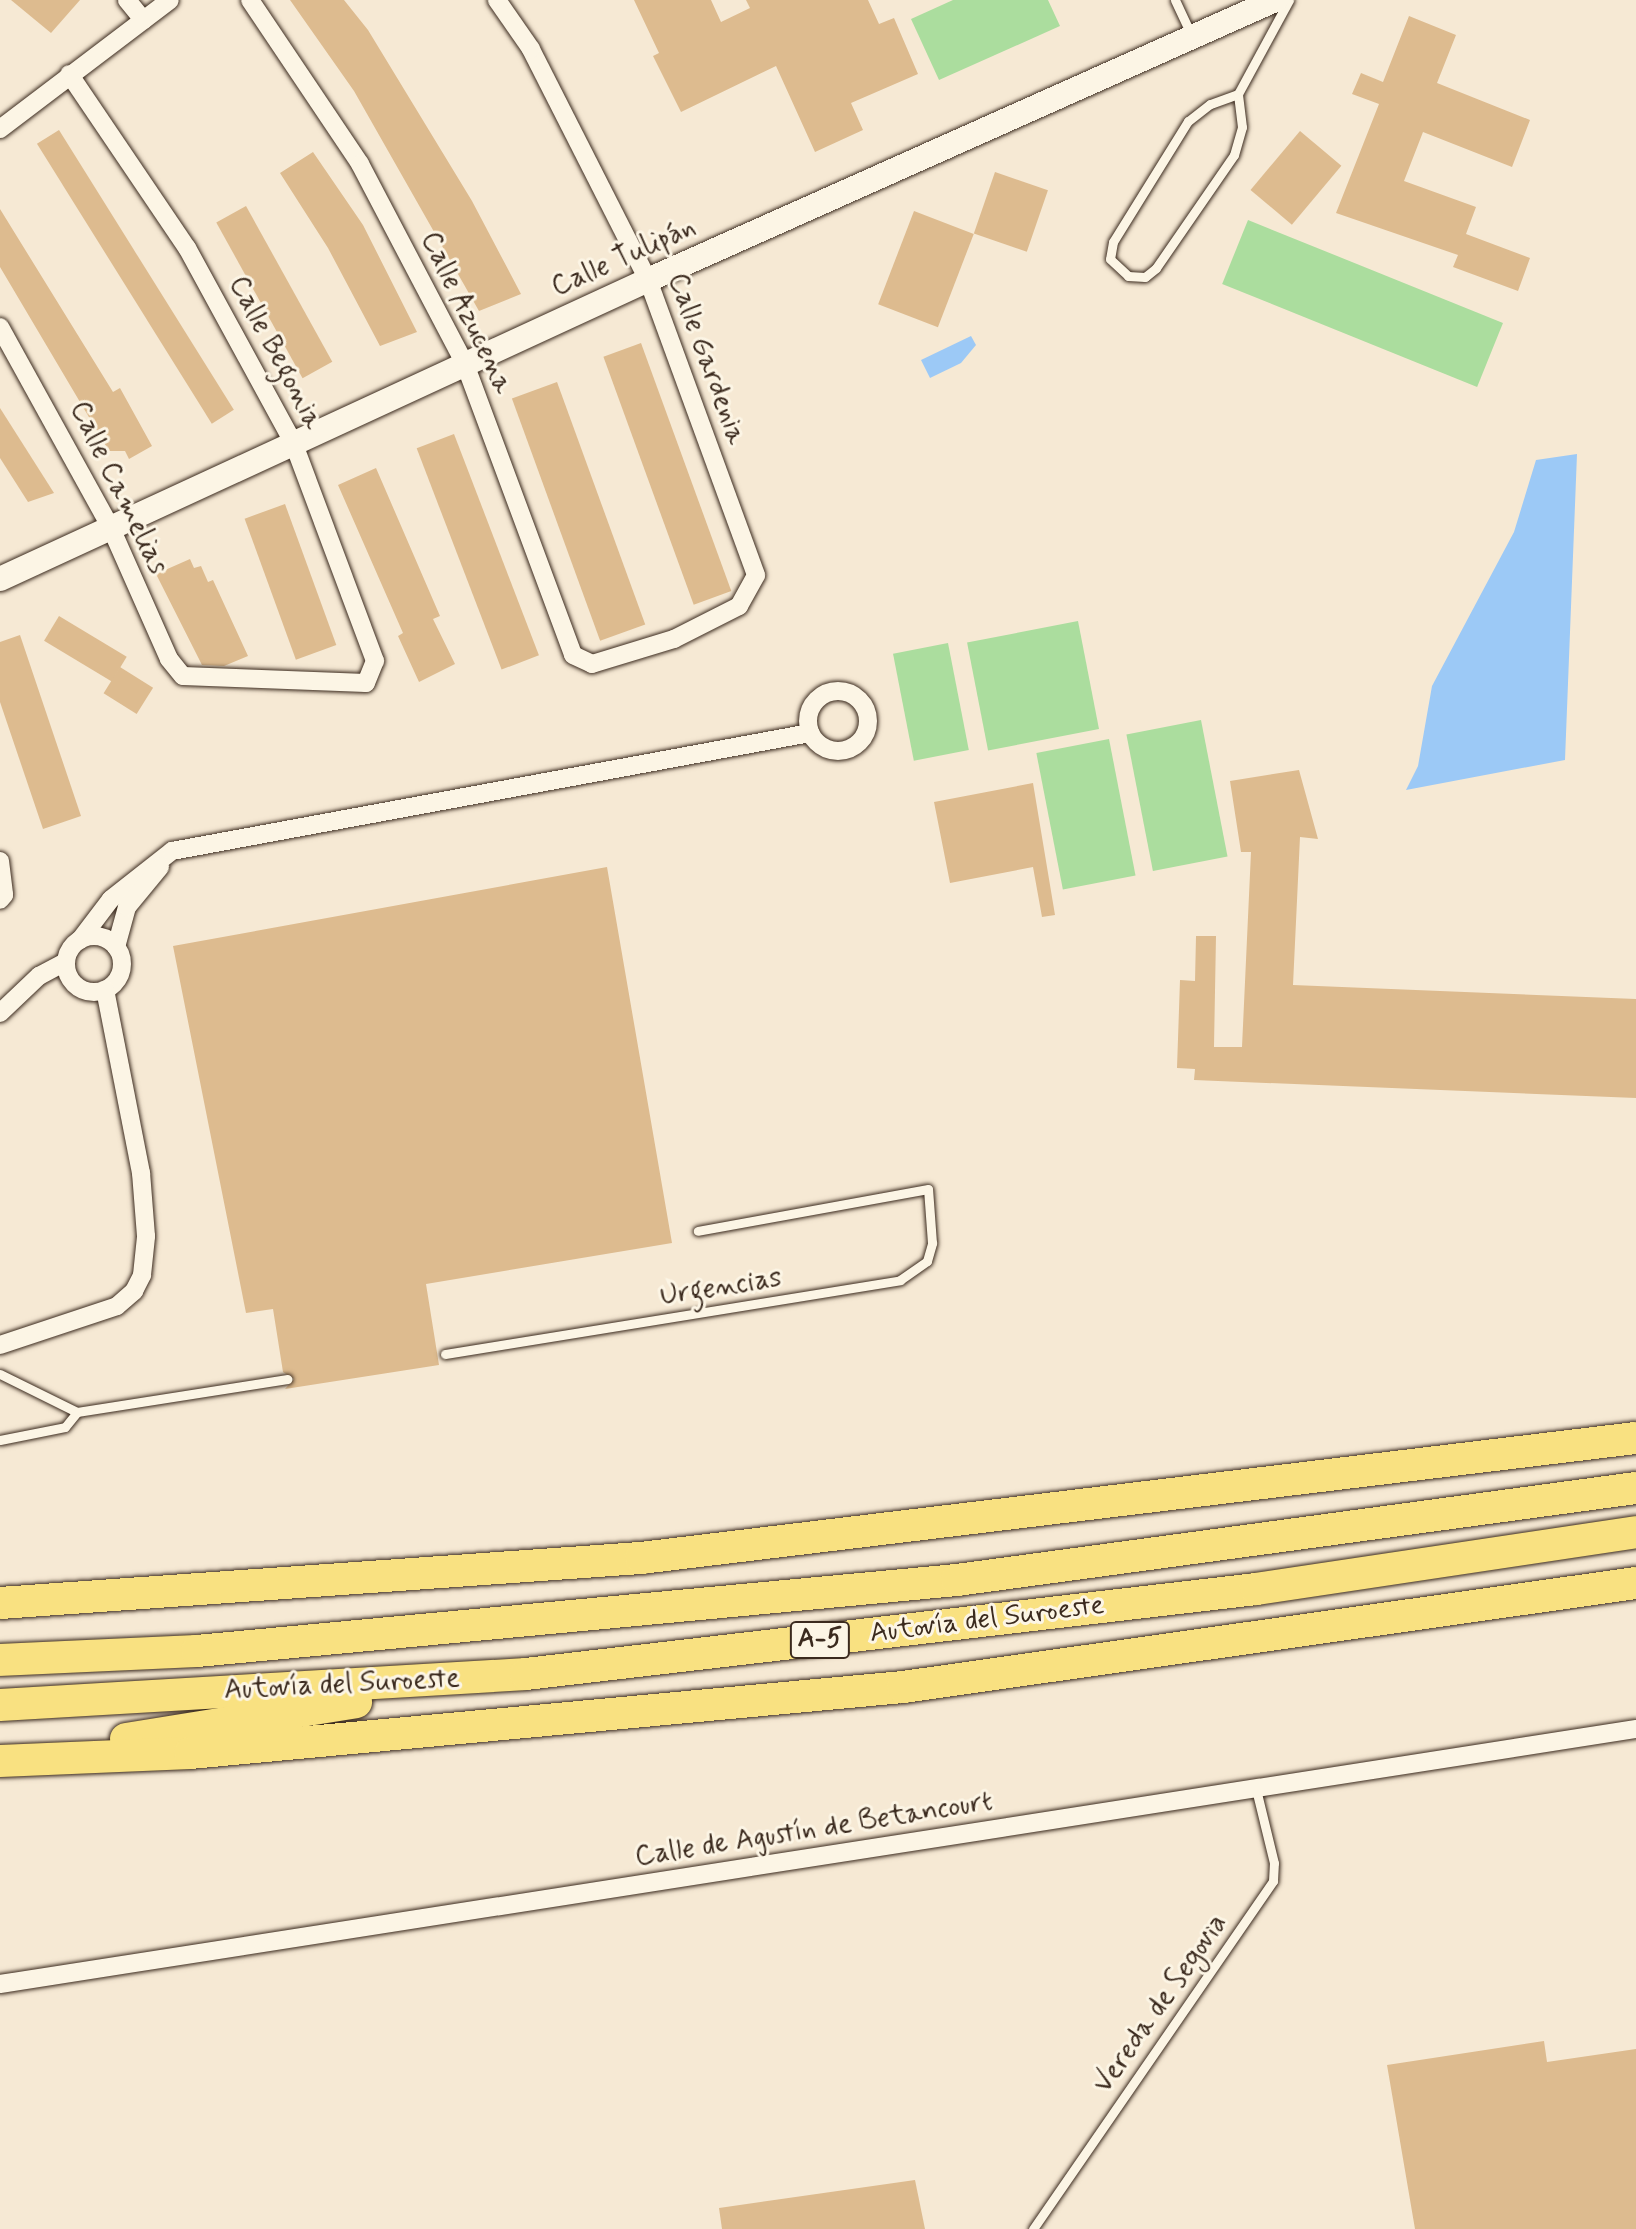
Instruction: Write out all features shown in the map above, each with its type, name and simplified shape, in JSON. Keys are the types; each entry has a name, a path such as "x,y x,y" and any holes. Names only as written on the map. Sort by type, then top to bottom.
{"highway":[{"path":"1493,1456 1636,1425"},
{"path":"0,1603 641,1558 1636,1438"},
{"name":"Autovía del Suroeste","path":"0,1660 197,1651 744,1603 957,1580 1636,1488"},
{"name":"Autovía del Suroeste","path":"0,1705 526,1674 1256,1589 1636,1532"},
{"path":"0,1781 190,1753 903,1687 1636,1583"},
{"path":"0,1760 526,1674"},
{"path":"0,1760 190,1753"}],"street":[{"path":"127,0 143,20"},
{"path":"0,129 170,0"},
{"name":"Calle Azucena","path":"250,0 360,164 465,364 573,655 592,664"},
{"name":"Calle Gardenia","path":"497,0 531,49 648,280 756,575 739,606 674,639 592,664"},
{"name":"Calle Tulipán","path":"0,579 648,280 1275,0"},
{"name":"Calle Begonia","path":"69,74 187,248 294,444 375,661 366,683 183,676"},
{"name":"Calle Camelias","path":"0,327 111,528 169,659 183,676"},
{"path":"0,1013 39,976 65,962 111,899 172,851 810,733"},
{"path":"105,990 121,971 116,947 127,907 172,851"},
{"path":"0,861 2,897"},
{"path":"80,940 100,937 116,947"},
{"path":"65,962 77,987 105,990"},
{"path":"0,1345 117,1306 134,1291 142,1275 146,1236 141,1173 105,990"},
{"name":"Calle de Agustín de Betancourt","path":"0,1984 1636,1729"}],"lane":[{"path":"1175,0 1193,37"},
{"path":"1238,94 1210,104 1188,121 1113,242 1110,259 1128,276 1145,277 1156,268 1234,155 1242,127 1238,94 1289,0"},
{"name":"Urgencias","path":"445,1354 900,1280 920,1269 931,1252 928,1189 698,1231"},
{"path":"0,1374 77,1412 287,1379"},
{"path":"0,1440 65,1427 77,1412"},
{"name":"Vereda de Segovia","path":"1033,2229 1273,1881 1274,1863 1256,1789"}],"green space":[{"path":"953,0 1048,0 1060,26 939,80 911,19"},
{"path":"1248,220 1503,323 1477,387 1222,284"},
{"path":"1078,621 1099,729 988,751 967,643"},
{"path":"948,643 969,750 914,761 893,654"},
{"path":"1201,720 1228,856 1153,871 1126,735"},
{"path":"1109,739 1136,875 1063,890 1036,753"}],"water":[{"path":"971,336 976,345 961,363 930,378 921,360"},
{"path":"1577,454 1565,760 1406,790 1418,766 1432,686 1514,532 1536,460"}],"building":[{"path":"11,0 80,0 51,33"},
{"path":"290,0 344,0 368,30 472,201 521,294 479,311 354,91"},
{"path":"634,0 711,0 721,22 750,8 746,0 868,0 879,24 894,18 918,74 851,103 863,130 815,152 776,66 681,112 653,56 659,53"},
{"path":"1409,16 1456,35 1437,83 1530,120 1512,167 1423,132 1404,181 1476,207 1466,234 1530,258 1518,291 1453,267 1458,255 1336,213 1379,104 1352,94 1361,73 1383,82"},
{"path":"59,130 234,410 212,424 37,144"},
{"path":"1300,131 1341,166 1292,225 1251,190"},
{"path":"313,152 363,225 417,332 380,346 328,248 280,173"},
{"path":"995,172 1048,190 1027,252 974,233"},
{"path":"246,206 332,362 303,378 216,222"},
{"path":"0,209 113,392 120,388 152,446 129,459 125,451 109,451 0,267"},
{"path":"914,211 974,234 938,327 878,304"},
{"path":"641,343 731,591 694,605 603,357"},
{"path":"557,382 645,624 600,641 512,398"},
{"path":"0,408 54,493 28,502 0,458"},
{"path":"454,434 539,655 502,670 417,448"},
{"path":"376,468 440,616 433,619 455,664 419,682 398,636 403,633 338,485"},
{"path":"285,504 336,645 296,660 245,519"},
{"path":"190,559 194,568 201,566 208,582 213,580 248,656 224,666 202,665 156,574"},
{"path":"59,616 127,657 112,682 44,641"},
{"path":"20,635 81,816 43,829 0,702 0,642"},
{"path":"120,667 153,688 137,714 104,693"},
{"path":"1299,770 1318,839 1300,837 1293,985 1636,999 1636,1098 1194,1080 1195,1069 1177,1068 1180,980 1195,981 1196,936 1216,936 1214,1047 1242,1047 1251,852 1241,852 1230,781"},
{"path":"1033,783 1055,915 1042,917 1033,867 950,883 934,802"},
{"path":"607,867 672,1243 426,1284 439,1365 285,1389 294,1379 283,1372 273,1309 246,1313 173,946"},
{"path":"1544,2041 1547,2062 1636,2049 1636,2229 1415,2229 1387,2065"},
{"path":"915,2180 925,2229 722,2229 719,2208"}]}
